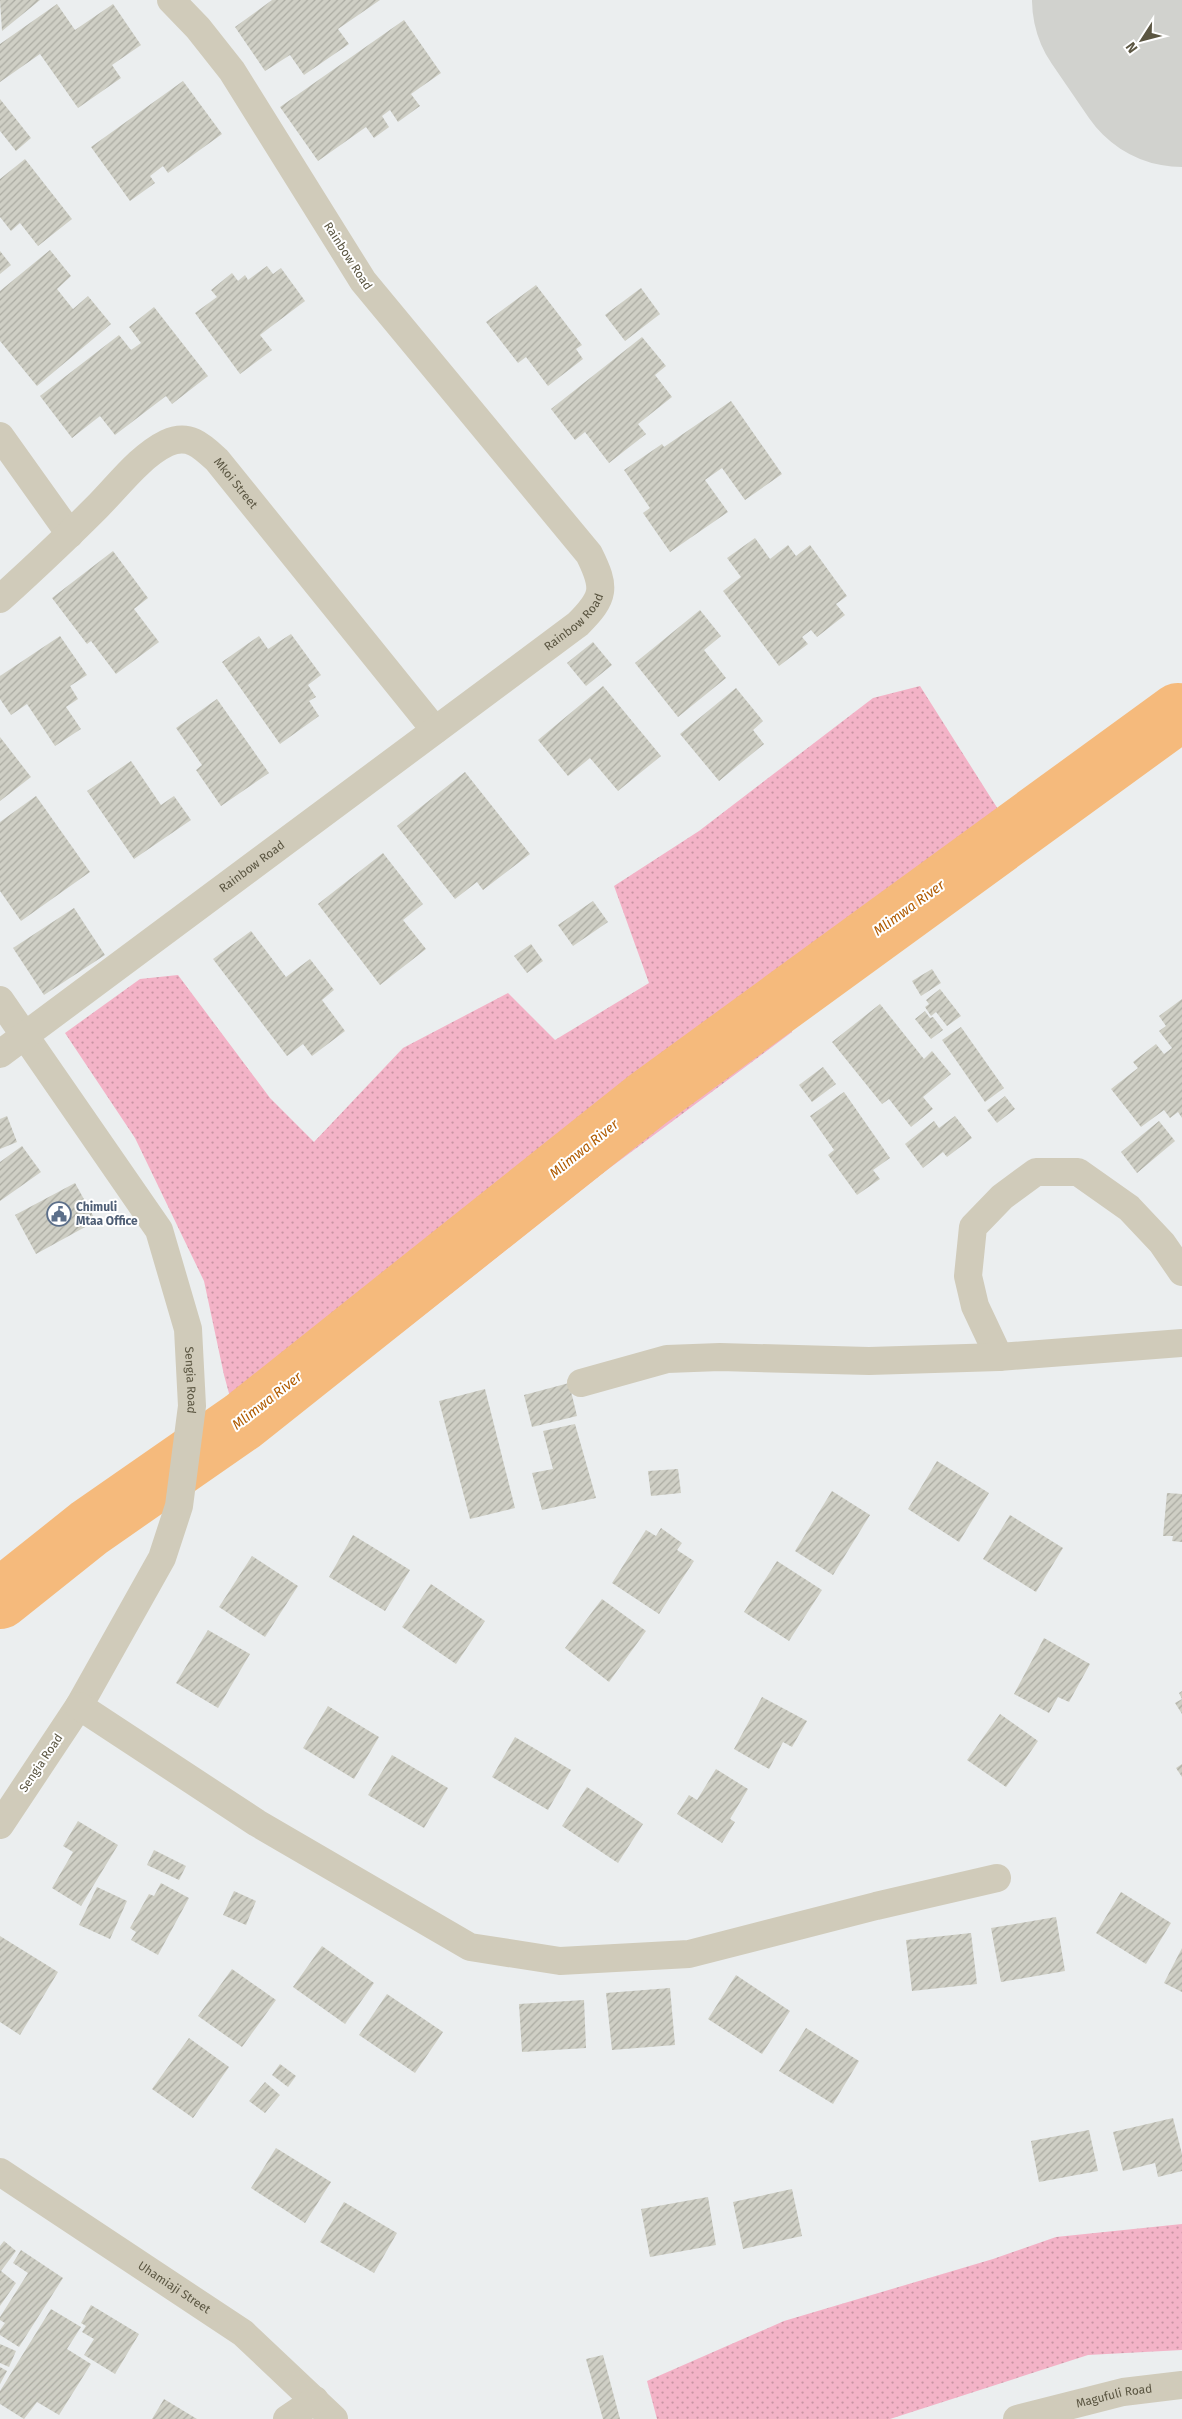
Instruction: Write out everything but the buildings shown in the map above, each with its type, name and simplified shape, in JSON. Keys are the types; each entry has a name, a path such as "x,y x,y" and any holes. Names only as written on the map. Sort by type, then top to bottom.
{"street":[{"name":"Rainbow Road","path":"0,1054 578,624 596,606 601,587 598,572 589,554 363,281 232,71 198,28 172,0"},
{"path":"0,436 70,534"},
{"name":"Mkoi Street","path":"0,599 70,534 148,456 168,443 185,440 200,443 217,460 435,730"},
{"name":"Sengia Road","path":"0,1000 159,1230 188,1330 192,1406 179,1506 162,1558 79,1706 0,1825"},
{"path":"999,1357 975,1306 968,1276 972,1227 1002,1197 1036,1172 1078,1172 1129,1208 1162,1243 1182,1272"},
{"path":"581,1383 667,1359 720,1357 869,1361 999,1357 1182,1343"},
{"path":"79,1706 257,1823 470,1947 560,1961 689,1954 876,1906 997,1878"},
{"name":"Uhamiaji Street","path":"0,2172 243,2333 334,2419"},
{"name":"Magufuli Road","path":"1018,2419 1123,2392 1182,2385"},
{"path":"287,2419 315,2400"}],"shaded area":[{"path":"920,686 1003,817 795,969 792,1032 603,1173 405,1330 245,1452 224,1375 204,1281 135,1138 65,1033 140,979 178,975 270,1098 314,1142 403,1048 508,993 555,1040 649,983 614,886 699,831 873,698"},
{"path":"1182,2224 1182,2350 1088,2355 890,2419 657,2419 647,2381 784,2321 993,2259 1056,2237"}],"waterway":[{"name":"Mlimwa River","path":"0,1599 89,1528 243,1421 648,1099 1178,713"}],"runway":[{"path":"1145,0 1182,54"}],"place":[{"name":"Chimuli Mtaa Office","path":"59,1214"}]}
